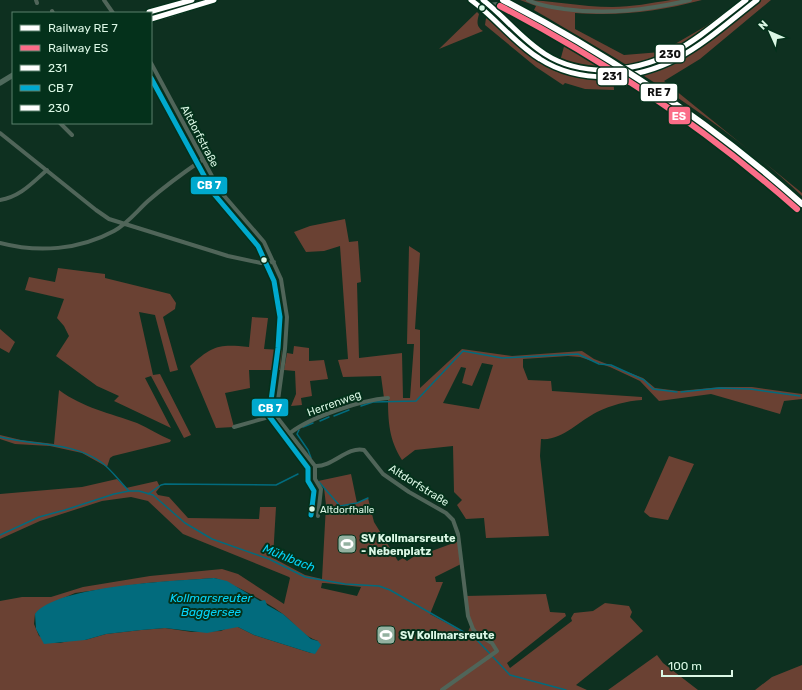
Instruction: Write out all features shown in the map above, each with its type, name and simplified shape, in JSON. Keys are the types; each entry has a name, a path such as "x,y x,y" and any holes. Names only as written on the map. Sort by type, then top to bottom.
{"main road":[{"path":"152,19 172,14 214,0"},
{"path":"471,0 483,9 524,48 543,61 558,68 589,77 613,78 634,76 659,69 696,48 757,0"},
{"path":"0,82 12,76"}],"street":[{"path":"104,0 112,12"},
{"path":"528,0 549,6 568,9 613,12 653,8 690,0"},
{"path":"483,9 487,5 497,4 533,21"},
{"name":"Altdorfstraße","path":"152,65 220,191 264,242 281,279 287,318 276,415"},
{"path":"61,124 72,135"},
{"path":"0,133 109,219 124,225 228,256 261,263 274,262"},
{"path":"0,243 16,247 52,249 86,242 113,232 124,225 166,186 202,160"},
{"path":"0,200 18,195 47,170"},
{"name":"Herrenweg","path":"290,433 300,426 366,401 388,398"},
{"path":"234,427 276,415 315,466 315,479 321,489 318,516"},
{"name":"Altdorfstraße","path":"315,466 325,465 355,450 364,450 383,474 409,492 447,514 455,524 458,534 468,616 471,625 477,634 492,643 496,652 442,690"}],"shaded area":[{"path":"520,0 619,7 671,0 702,0 669,8 639,12 608,14 575,13 575,29 624,55 661,52 706,26 741,0 771,0 700,59 664,81 802,193 802,196 739,142 674,95 534,10 536,6"},
{"path":"477,12 479,14 478,26 483,31 439,49"},
{"path":"486,18 494,23 499,18 527,44 559,65 566,39 617,68 613,73 614,90 585,89 565,83 563,85 536,67 485,25"},
{"path":"345,219 349,242 358,241 361,282 357,283 359,358 402,353 403,398 410,398 414,344 407,344 409,246 420,253 415,329 420,330 420,388 462,349 512,356 582,351 594,359 643,378 655,388 679,391 721,387 752,387 802,394 802,399 784,401 780,414 711,394 659,401 640,381 610,367 580,357 568,356 523,359 523,367 528,380 551,381 552,391 642,397 642,400 625,402 608,407 590,416 563,434 549,439 541,439 540,456 549,536 486,538 484,518 466,519 457,505 462,500 454,492 453,446 415,450 402,460 394,445 390,430 388,398 384,398 381,376 343,377 338,360 348,359 340,246 324,251 306,252 294,232 310,226","holes":["482,363 493,365 479,409 443,403 461,367 466,368 462,383 472,386"]},
{"path":"58,268 105,274 105,278 170,294 176,303 175,309 163,317 178,370 170,372 155,315 139,312 153,375 160,374 191,435 184,438 151,376 145,378 171,428 114,401 119,396 97,386 56,356 69,336 64,326 57,318 64,299 25,290 29,277 55,282"},
{"path":"252,317 268,318 264,349 282,350 280,370 249,370 250,388 225,393 234,427 216,428 190,366 211,350 223,346 249,347"},
{"path":"0,329 15,342 9,353 0,348"},
{"path":"294,346 309,348 309,361 324,360 328,379 310,381 312,396 301,398 302,405 291,406 296,394 295,371 284,370 287,353 293,354"},
{"path":"59,390 87,406 137,423 171,440 170,442 113,456 110,458 107,467 82,453 50,446 15,444 0,439 0,435 21,440 54,444"},
{"path":"669,456 694,464 668,520 650,517 644,512"},
{"path":"351,474 357,503 368,498 374,522 398,561 403,558 407,561 427,548 429,552 459,541 461,564 435,577 436,582 443,582 430,614 467,634 471,625 465,596 546,594 550,612 565,613 566,616 507,663 510,668 572,621 571,618 574,613 593,611 605,603 629,606 632,612 630,617 643,631 576,685 587,690 0,690 0,601 22,597 51,597 83,587 150,576 222,569 238,574 284,604 290,578 183,534 148,501 131,497 102,501 40,521 0,539 0,494 82,487 117,479 126,488 157,481 160,487 156,492 158,495 169,497 188,518 259,519 260,507 276,507 273,558 305,575 322,579 326,505 324,488 318,481","holes":["214,578 240,589 270,605 284,615 308,637 318,641 311,653 254,635 238,627 229,627 221,631 192,632 165,628 141,630 106,634 85,640 76,639 53,643 39,636 34,624 35,614 52,603 75,593 147,583","322,583 325,583 361,587 357,596 321,588"]},
{"path":"657,655 663,663 698,690 608,690"},
{"path":"802,665 802,690 755,690 772,677"}],"water":[{"name":"Kollmarsreuter Baggersee","path":"214,578 227,581 260,601 265,600 267,605 283,614 311,639 318,641 321,645 315,654 254,635 238,627 207,633 165,628 141,630 106,634 85,640 44,644 36,629 35,614 47,604 67,597 118,586"}],"waterway":[{"path":"361,406 373,402 416,401 463,351 502,358 578,354 599,364 611,365 644,380 653,389 677,392"},
{"path":"681,392 719,388 750,389 800,396"},
{"path":"334,416 349,410"},
{"path":"320,421 329,417"},
{"path":"303,427 313,423"},
{"path":"299,430 297,434 308,450 311,458"},
{"path":"0,437 65,447 89,455 105,465 129,491"},
{"path":"148,494 165,484 276,485 298,474"},
{"path":"319,482 340,506 357,503 368,498"},
{"name":"Mühlbach","path":"0,535 39,517 114,494 139,491 153,495 185,523 212,539 269,559 305,577 345,584 379,586 390,590 476,639 510,675 566,690"}],"transit line":[{"name":"230","path":"149,12 192,0"},
{"name":"231","path":"152,19 214,0"},
{"name":"231","path":"471,0 522,46 548,64 572,73 607,77 630,75 671,62 705,41 757,0"},
{"name":"230","path":"483,0 528,42 545,54 574,66 605,70 627,68 647,63 682,48 746,0"},
{"path":"503,0 583,44 622,68 696,118 767,174 802,204"},
{"path":"152,80 214,194 258,246 274,281 280,317 278,348 269,416 308,468 308,481 314,491 311,515"}],"rail line":[{"name":"ES","path":"500,6 579,50 655,98 727,151 797,209"}],"place":[{"name":"Altdorfhalle","path":"312,509"},
{"name":"SV Kollmarsreute - Nebenplatz","path":"347,544"},
{"name":"SV Kollmarsreute","path":"386,635"}]}
